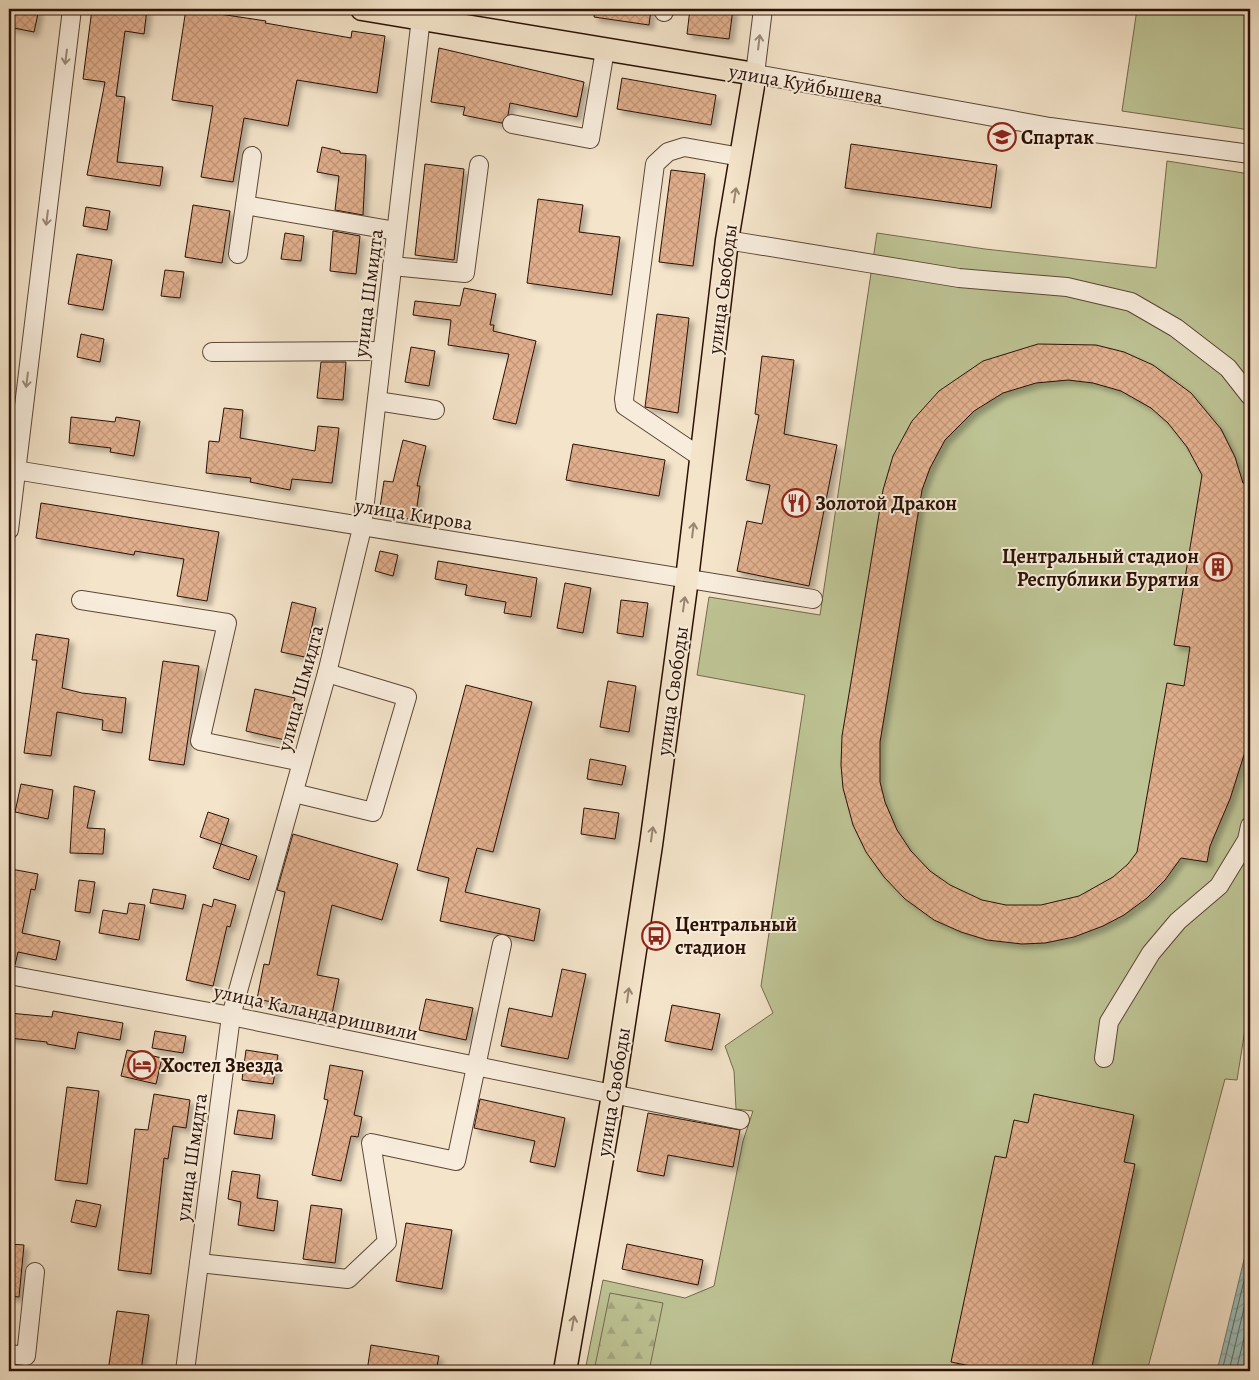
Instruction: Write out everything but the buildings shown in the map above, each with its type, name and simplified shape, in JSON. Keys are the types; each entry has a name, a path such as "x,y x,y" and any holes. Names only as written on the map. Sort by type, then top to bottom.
{"main road":[{"name":"улица Куйбышева","path":"362,9 421,14 605,50 755,74"},
{"name":"улица Свободы","path":"565,1371 613,1095 687,579 728,240 755,74"}],"street":[{"path":"9,530 12,470 72,9"},
{"name":"улица Свободы","path":"755,74 764,9"},
{"name":"улица Шмидта","path":"185,1371 232,1016 327,673 362,528 421,14"},
{"path":"512,124 590,139 605,50"},
{"name":"улица Куйбышева","path":"755,74 1050,127 1250,154"},
{"path":"702,458 625,406 624,399 648,213 655,164 668,152 684,147 741,157"},
{"path":"238,254 252,156"},
{"path":"392,266 465,273 479,165"},
{"path":"245,205 396,230"},
{"path":"728,240 960,278 1067,287 1132,302 1176,328 1228,368 1250,396"},
{"path":"212,352 382,351"},
{"path":"376,401 435,410"},
{"name":"улица Кирова","path":"12,470 362,528 813,599"},
{"path":"81,600 227,623 200,741 302,762"},
{"path":"294,793 373,812 407,698 327,673"},
{"path":"1104,1058 1109,1022 1151,953 1178,921 1219,886 1247,840 1250,826"},
{"path":"199,1263 348,1280 387,1242 371,1143 456,1161 502,944"},
{"name":"улица Каландаришвили","path":"9,975 232,1016 740,1120"},
{"path":"9,1354 26,1356 35,1272"}],"green space":[{"path":"1137,9 1250,9 1250,130 1122,111"},
{"path":"1167,161 1250,174 1250,998 1237,1080 1225,1079 1147,1371 585,1371 603,1280 685,1298 714,1286 743,1141 753,1111 736,1109 734,1071 725,1046 773,1013 761,986 805,695 697,675 709,597 820,615 877,233 985,249 1156,268"},
{"path":"610,1293 663,1303 649,1371 594,1371"}],"water":[{"path":"1250,1235 1250,1371 1217,1371"}],"place":[{"name":"Спартак","path":"1002,137"},
{"name":"Золотой Дракон","path":"796,503"},
{"name":"Центральный стадион Республики Бурятия","path":"1218,567"},
{"name":"Центральный стадион","path":"656,936"},
{"name":"Хостел Звезда","path":"142,1065"}]}
